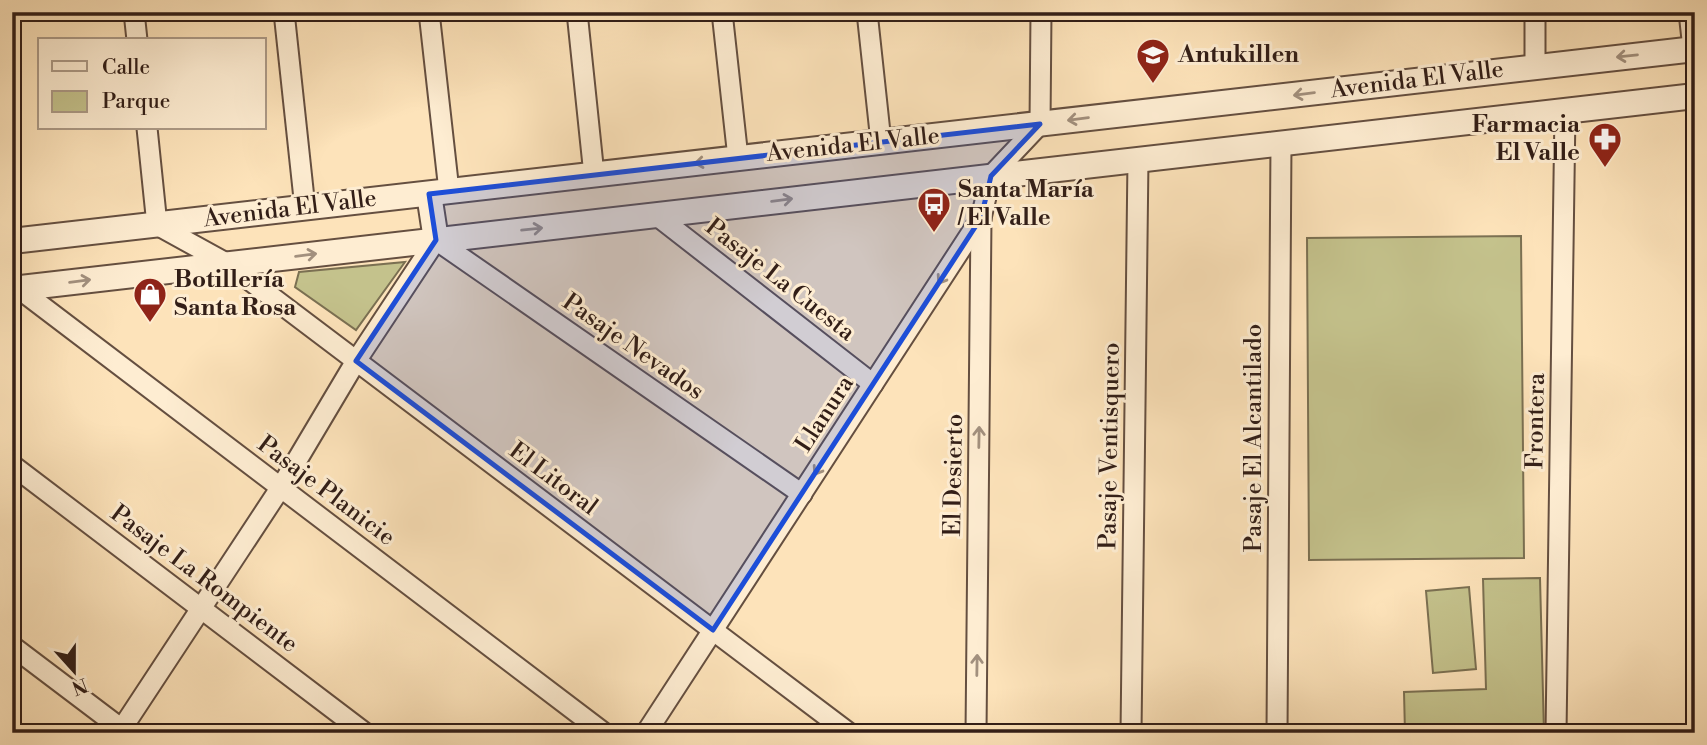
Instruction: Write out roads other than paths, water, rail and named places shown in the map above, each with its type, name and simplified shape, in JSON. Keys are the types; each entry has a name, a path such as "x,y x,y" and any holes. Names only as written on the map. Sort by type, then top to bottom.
{"street":[{"path":"134,12 137,38"},
{"path":"284,12 305,208"},
{"path":"12,646 122,731 281,487 356,360 436,240 439,192 429,12"},
{"path":"577,12 594,175"},
{"path":"722,12 738,158"},
{"path":"867,12 881,142"},
{"path":"1040,124 1041,12"},
{"path":"1535,12 1535,67"},
{"path":"1689,12 1694,49"},
{"name":"Avenida El Valle","path":"12,242 1694,49"},
{"name":"Avenida El Valle","path":"15,288 1695,96"},
{"name":"Frontera","path":"1556,733 1565,111"},
{"name":"Llanura","path":"646,733 981,218 991,176 1040,124"},
{"path":"146,130 157,225"},
{"name":"Pasaje El Alcantilado","path":"1277,733 1281,143"},
{"name":"Pasaje Ventisquero","path":"1131,733 1138,159"},
{"name":"Pasaje La Cuesta","path":"656,215 873,384"},
{"name":"El Desierto","path":"976,733 981,218"},
{"name":"El Litoral","path":"157,225 228,264 849,733"},
{"name":"Pasaje Nevados","path":"436,240 802,494"},
{"name":"Pasaje Planicie","path":"15,288 604,733"},
{"name":"Pasaje La Rompiente","path":"12,465 365,733"}],"place":[{"name":"Antukillen","path":"1153,85"},
{"name":"Farmacia El Valle","path":"1605,169"},
{"name":"Santa María / El Valle","path":"934,234"},
{"name":"Botillería Santa Rosa","path":"150,324"}]}
